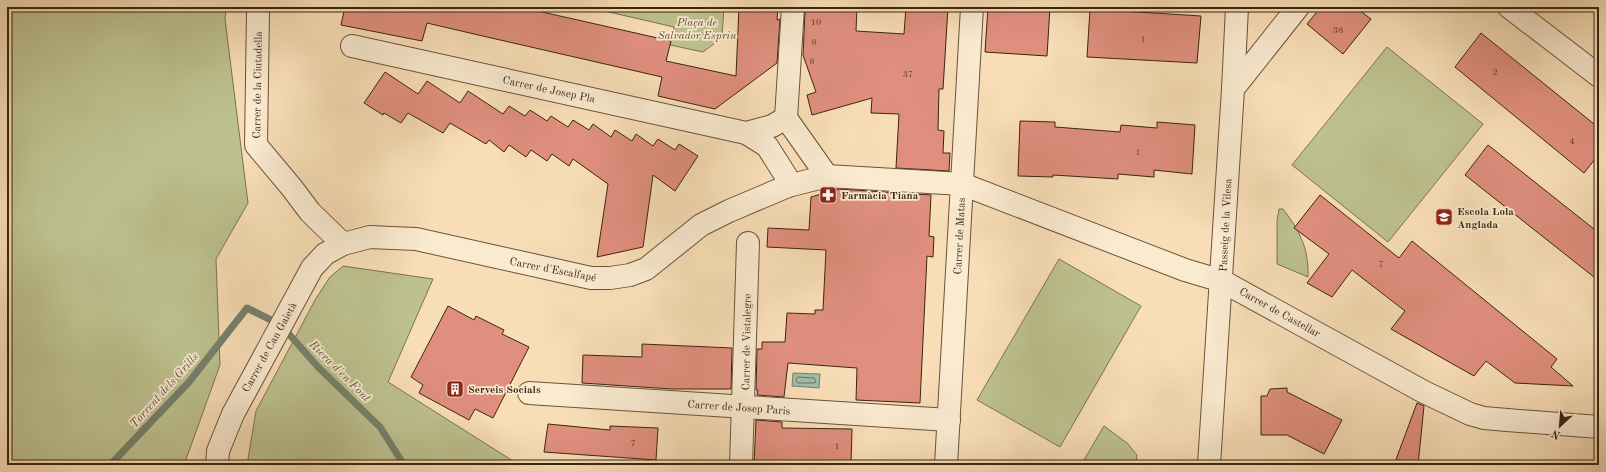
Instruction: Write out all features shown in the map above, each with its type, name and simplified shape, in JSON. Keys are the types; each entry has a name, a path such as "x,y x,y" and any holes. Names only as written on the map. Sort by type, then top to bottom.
{"street":[{"name":"Carrer d'Escalfapé","path":"788,186 798,178 801,170 796,131 794,7"},
{"name":"Carrer de Matas","path":"946,465 972,7"},
{"name":"Passeig de la Vilesa","path":"1209,465 1222,281 1223,232 1237,7"},
{"path":"1233,89 1298,7"},
{"path":"1509,7 1599,76"},
{"name":"Carrer de la Ciutadella","path":"258,12 256,145 310,212 343,244"},
{"name":"Carrer de Josep Pla","path":"352,46 746,133 767,146 786,176 788,186"},
{"name":"Carrer de Josep Pla","path":"746,133 772,126 796,131"},
{"path":"767,146 777,146 796,131 827,176"},
{"name":"Carrer d'Escalfapé","path":"343,244 370,237 416,239 592,278 610,278 630,276 646,270 701,225 729,211 788,186 827,176 962,184"},
{"name":"Carrer de Castellar","path":"962,184 1185,270 1222,281 1456,408 1484,418 1599,427"},
{"name":"Carrer de Vistalegre","path":"741,465 748,243"},
{"name":"Carrer de Can Gaietà","path":"216,465 218,451 233,414 312,268 325,254 343,244"},
{"name":"Carrer de Josep Paris","path":"529,393 949,420"},
{"name":"Carrer de Castellar","path":"1574,424 1599,416"}],"green space":[{"path":"7,7 226,7 225,19 248,203 216,259 220,365 184,465 7,465"},
{"name":"Plaça de Salvador Espriu","path":"587,7 724,7 722,38 703,52 670,45 674,27"},
{"path":"1387,47 1483,124 1388,242 1292,165"},
{"path":"1279,209 1283,209 1299,233 1307,258 1308,277 1277,264 1277,221"},
{"path":"1059,259 1141,306 1060,447 977,400"},
{"path":"343,266 433,279 388,382 513,461 572,465 247,465 256,411 315,300 330,277"},
{"path":"1104,426 1127,443 1137,455 1136,465 1081,465"}],"water":[{"path":"793,373 820,374 819,388 792,386"}],"building":[{"path":"345,7 520,7 671,41 666,61 736,76 739,7 778,7 777,20 780,19 777,63 715,109 658,96 662,77 427,23 422,41 341,25"},
{"path":"817,7 857,7 856,31 904,34 906,7 948,7 943,89 939,89 938,130 944,131 943,153 950,153 949,171 896,168 899,114 871,113 872,98 812,115 807,95 816,92 803,55 805,11"},
{"path":"988,7 1050,7 1047,56 985,52"},
{"path":"1321,7 1355,7 1371,19 1343,54 1307,24"},
{"path":"1090,9 1201,16 1197,63 1087,57"},
{"path":"1481,33 1599,128 1599,154 1584,173 1455,67"},
{"path":"385,72 418,94 427,81 460,103 468,91 503,114 509,106 525,116 530,110 547,121 551,116 568,127 573,120 589,130 593,124 611,137 615,130 632,141 636,134 653,146 658,139 675,150 679,144 698,156 675,191 653,175 643,247 597,257 608,184 573,159 569,166 552,154 547,161 531,150 526,157 509,145 504,152 489,140 486,144 450,123 443,133 408,113 401,123 384,113 383,115 364,103"},
{"path":"1020,121 1055,122 1055,127 1120,132 1121,125 1157,128 1157,122 1195,125 1192,174 1154,170 1154,177 1118,174 1118,179 1053,175 1053,177 1018,176"},
{"path":"1488,145 1599,233 1599,281 1465,175"},
{"path":"839,189 931,195 929,236 934,237 933,257 927,256 920,403 856,400 857,368 788,363 784,397 757,395 757,349 762,349 762,342 785,342 787,313 815,314 815,310 823,310 826,250 767,247 768,228 809,230 811,197"},
{"path":"1320,195 1399,258 1412,241 1557,359 1551,367 1573,386 1515,383 1486,361 1474,376 1391,329 1405,311 1352,270 1332,297 1307,283 1329,254 1294,228"},
{"path":"448,306 474,320 476,316 504,330 502,334 529,347 493,418 475,409 469,420 419,393 423,385 411,377"},
{"path":"642,344 732,348 731,389 672,389 582,383 583,355 642,357"},
{"path":"1287,388 1287,392 1342,420 1324,454 1287,435 1261,435 1261,396 1267,396 1270,389"},
{"path":"1417,403 1424,406 1418,465 1394,465"},
{"path":"756,420 782,422 782,428 852,429 851,464 754,465"},
{"path":"548,424 610,430 610,426 658,428 656,460 544,452"}],"waterway":[{"name":"Riera d'en Font","path":"110,465 189,382 247,308 281,325 318,367 380,427 404,465"}],"place":[{"name":"Farmàcia Tiana","path":"828,195"},
{"name":"Escola Lola Anglada","path":"1444,217"},
{"name":"Serveis Socials","path":"455,389"}],"water label":[{"name":"Torrent dels Grills","path":"164,390"}]}
